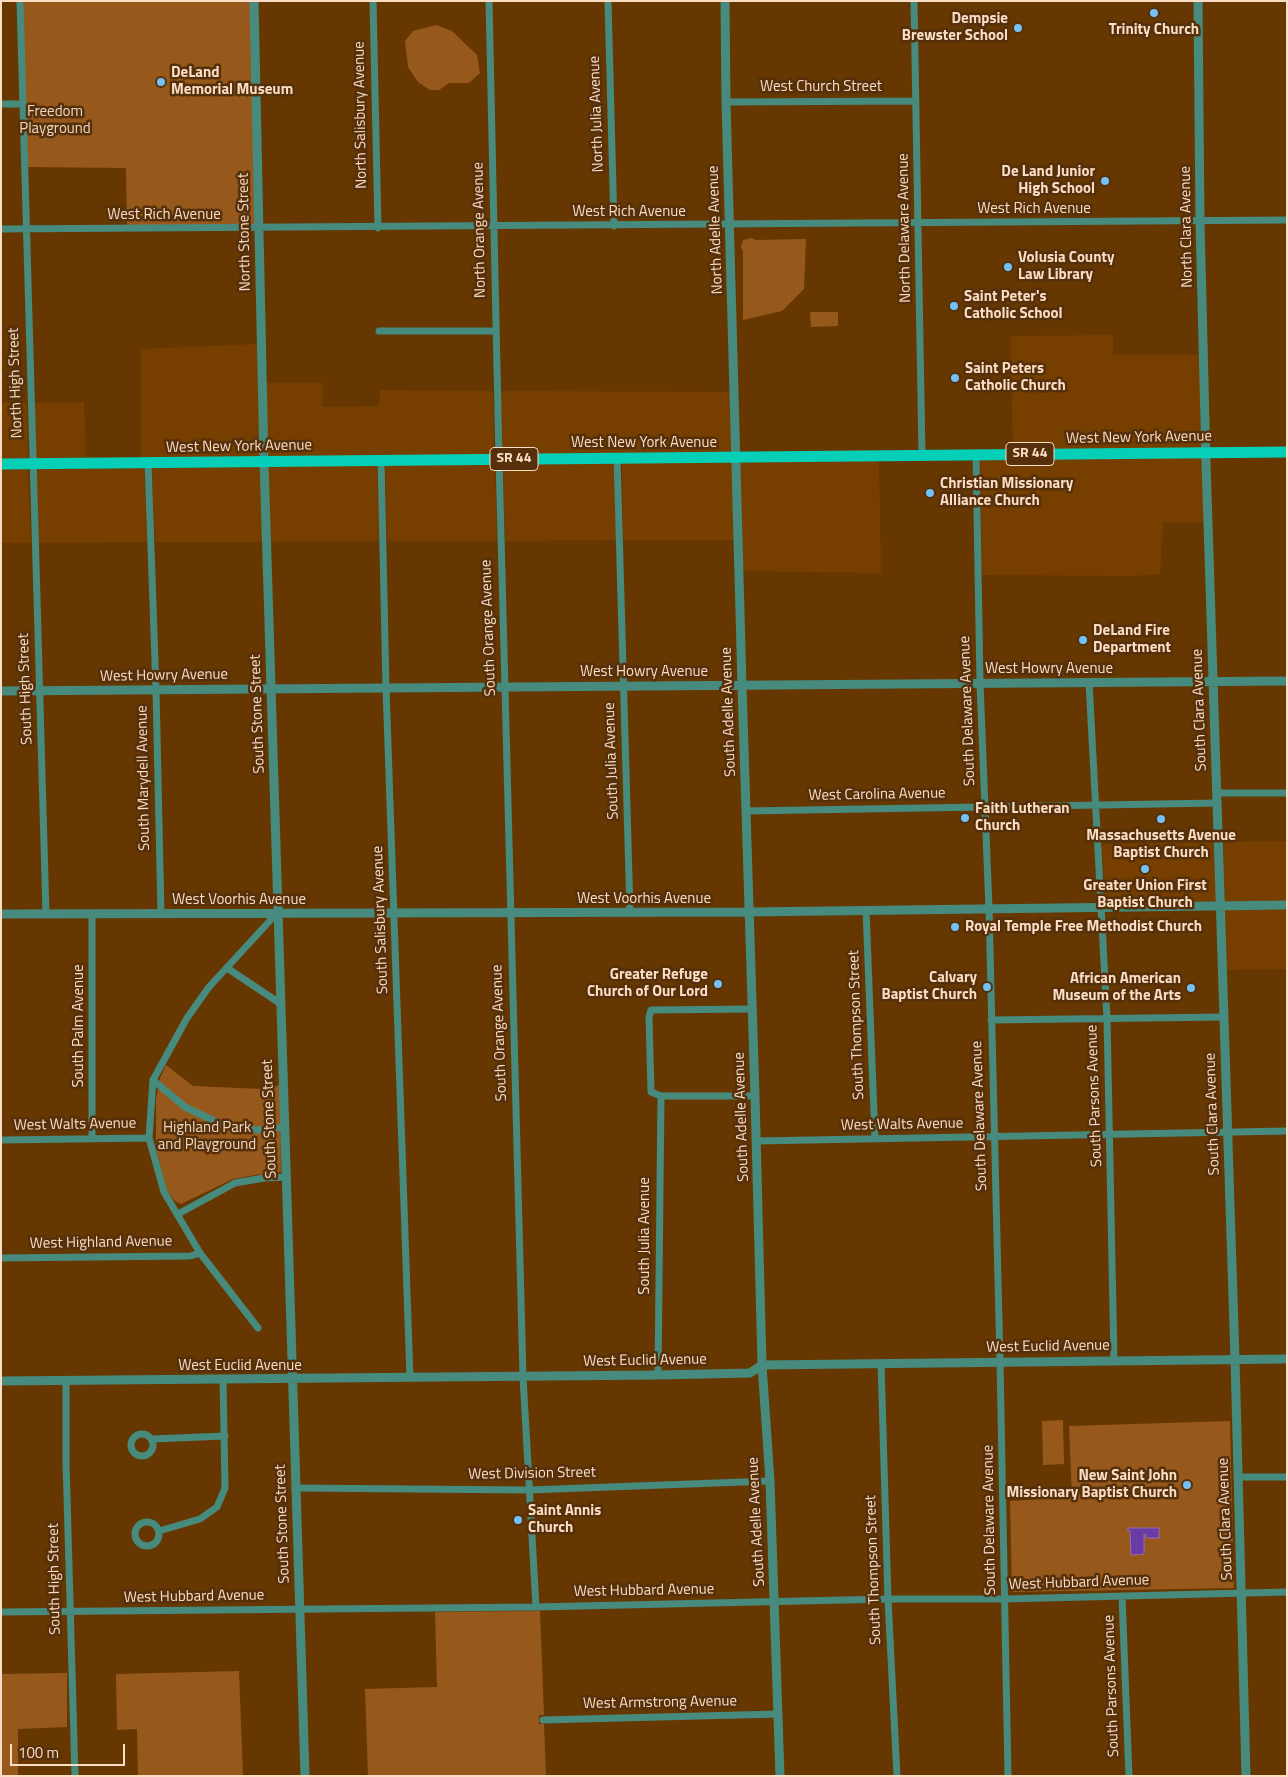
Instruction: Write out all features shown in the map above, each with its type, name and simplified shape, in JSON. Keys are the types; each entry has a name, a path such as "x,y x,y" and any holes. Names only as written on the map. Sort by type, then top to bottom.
{"main road":[{"name":"West New York Avenue","path":"1,464 1287,452"}],"street":[{"name":"North High Street","path":"20,1 32,464"},
{"name":"North Stone Street","path":"254,1 264,462"},
{"name":"North Salisbury Avenue","path":"373,1 378,228"},
{"name":"North Orange Avenue","path":"488,1 498,459"},
{"name":"North Julia Avenue","path":"608,1 614,226"},
{"name":"North Adelle Avenue","path":"725,1 735,457"},
{"name":"North Delaware Avenue","path":"914,1 922,455"},
{"name":"North Clara Avenue","path":"1198,1 1200,222 1206,452"},
{"name":"West Church Street","path":"726,102 916,100"},
{"path":"1,104 24,104"},
{"name":"West Rich Avenue","path":"1,230 1287,220"},
{"path":"379,331 496,331"},
{"name":"South Clara Avenue","path":"1206,452 1239,1477 1246,1776"},
{"name":"South Delaware Avenue","path":"976,455 980,683 989,908 995,1137 1008,1776"},
{"name":"South Adelle Avenue","path":"735,457 756,1096 762,1365 770,1481 780,1776"},
{"name":"South Julia Avenue","path":"618,458 630,912"},
{"name":"South Orange Avenue","path":"498,459 523,1376 536,1606"},
{"name":"South Salisbury Avenue","path":"381,460 386,688 410,1378"},
{"name":"South Marydell Avenue","path":"148,462 161,914"},
{"name":"South Stone Street","path":"264,462 305,1776"},
{"name":"South High Street","path":"32,464 46,914"},
{"name":"West Howry Avenue","path":"1,691 1287,681"},
{"name":"South Parsons Avenue","path":"1089,682 1107,1018 1114,1360"},
{"path":"1218,793 1287,792"},
{"name":"West Carolina Avenue","path":"746,811 1218,803"},
{"name":"West Voorhis Avenue","path":"1,914 750,912 1287,905"},
{"name":"South Thompson Street","path":"866,910 875,1139"},
{"name":"South Palm Avenue","path":"92,914 92,1139"},
{"path":"258,1328 200,1253 164,1192 149,1138 153,1080 187,1018 209,987 278,914"},
{"path":"227,968 281,1004"},
{"path":"752,1009 651,1010 648,1017 651,1092 661,1096 756,1096"},
{"path":"991,1020 1224,1016"},
{"path":"153,1080 185,1107 225,1126 257,1130 284,1127"},
{"name":"South Julia Avenue","path":"658,1375 661,1096"},
{"name":"West Walts Avenue","path":"757,1141 1287,1132"},
{"name":"West Walts Avenue","path":"1,1140 149,1138"},
{"path":"178,1214 235,1183 264,1178 286,1177"},
{"name":"West Highland Avenue","path":"1,1258 190,1256 200,1253"},
{"name":"West Euclid Avenue","path":"1,1381 658,1375 750,1373 762,1365 1287,1359"},
{"name":"South Thompson Street","path":"881,1363 888,1600 897,1776"},
{"path":"159,1531 200,1519 217,1507 226,1488 223,1379"},
{"name":"South High Street","path":"66,1381 75,1776"},
{"path":"152,1439 225,1436"},
{"path":"1239,1477 1287,1477"},
{"name":"West Division Street","path":"295,1488 529,1490 770,1481"},
{"name":"West Hubbard Avenue","path":"1,1612 1005,1599 1287,1592"},
{"name":"South Parsons Avenue","path":"1122,1596 1129,1776"},
{"name":"West Armstrong Avenue","path":"543,1720 778,1714"}],"shaded area":[{"path":"1113,335 1113,355 1199,355 1201,448 1013,450 1010,336"},
{"path":"257,344 260,457 141,458 141,349"},
{"path":"266,383 323,383 322,407 379,406 380,390 493,391 494,455 268,457"},
{"path":"501,391 730,392 731,453 502,455"},
{"path":"84,402 86,459 36,459 34,403"},
{"path":"1,403 27,403 28,459 1,460"},
{"path":"1202,457 1204,522 1163,523 1160,574 1134,576 982,575 980,459"},
{"path":"879,460 881,573 742,571 739,462"},
{"path":"732,462 734,540 623,540 622,463"},
{"path":"614,463 616,540 505,541 503,464"},
{"path":"495,464 497,541 387,541 385,465"},
{"path":"377,465 379,541 271,542 268,466"},
{"path":"260,466 263,542 155,542 152,467"},
{"path":"144,467 147,542 39,543 36,468"},
{"path":"28,468 31,543 1,543 1,469"},
{"path":"1287,841 1287,901 1225,901 1223,842"},
{"path":"1215,842 1217,901 1105,902 1102,844"},
{"path":"1225,910 1287,910 1287,969 1227,970"},
{"path":"1128,1528 1159,1528 1159,1538 1146,1538 1144,1534 1144,1554 1131,1555 1130,1531 1128,1531"}],"green space":[{"name":"Freedom Playground","path":"20,1 254,1 258,228 127,229 126,168 25,167"},
{"path":"436,25 452,31 477,55 480,73 469,83 449,83 439,90 430,90 418,82 408,67 405,41 413,31"},
{"path":"751,238 756,240 806,239 804,289 782,311 743,320 743,252 741,247 743,240"},
{"path":"810,312 838,312 838,326 811,327"},
{"name":"Highland Park and Playground","path":"166,1065 193,1086 262,1089 280,1085 281,1172 233,1179 181,1204 175,1201 167,1191 156,1149 156,1099 160,1078"},
{"path":"1063,1420 1064,1464 1043,1465 1042,1421"},
{"path":"1230,1421 1234,1588 1012,1592 1010,1501 1072,1497 1069,1426"},
{"path":"540,1611 544,1715 539,1715 539,1724 544,1724 546,1776 368,1776 365,1689 437,1687 435,1612"},
{"path":"239,1671 243,1776 138,1776 137,1729 117,1730 116,1674"},
{"path":"67,1673 67,1727 18,1729 18,1776 1,1776 1,1674"}],"place":[{"name":"Trinity Church","path":"1154,13"},
{"name":"Dempsie Brewster School","path":"1018,28"},
{"name":"DeLand Memorial Museum","path":"161,82"},
{"name":"De Land Junior High School","path":"1105,181"},
{"name":"Volusia County Law Library","path":"1008,267"},
{"name":"Saint Peter's Catholic School","path":"954,306"},
{"name":"Saint Peters Catholic Church","path":"955,378"},
{"name":"Christian Missionary Alliance Church","path":"930,493"},
{"name":"DeLand Fire Department","path":"1083,640"},
{"name":"Faith Lutheran Church","path":"965,818"},
{"name":"Massachusetts Avenue Baptist Church","path":"1161,819"},
{"name":"Greater Union First Baptist Church","path":"1145,869"},
{"name":"Royal Temple Free Methodist Church","path":"955,927"},
{"name":"Greater Refuge Church of Our Lord","path":"718,984"},
{"name":"Calvary Baptist Church","path":"987,987"},
{"name":"African American Museum of the Arts","path":"1191,988"},
{"name":"New Saint John Missionary Baptist Church","path":"1187,1485"},
{"name":"Saint Annis Church","path":"518,1520"}]}
